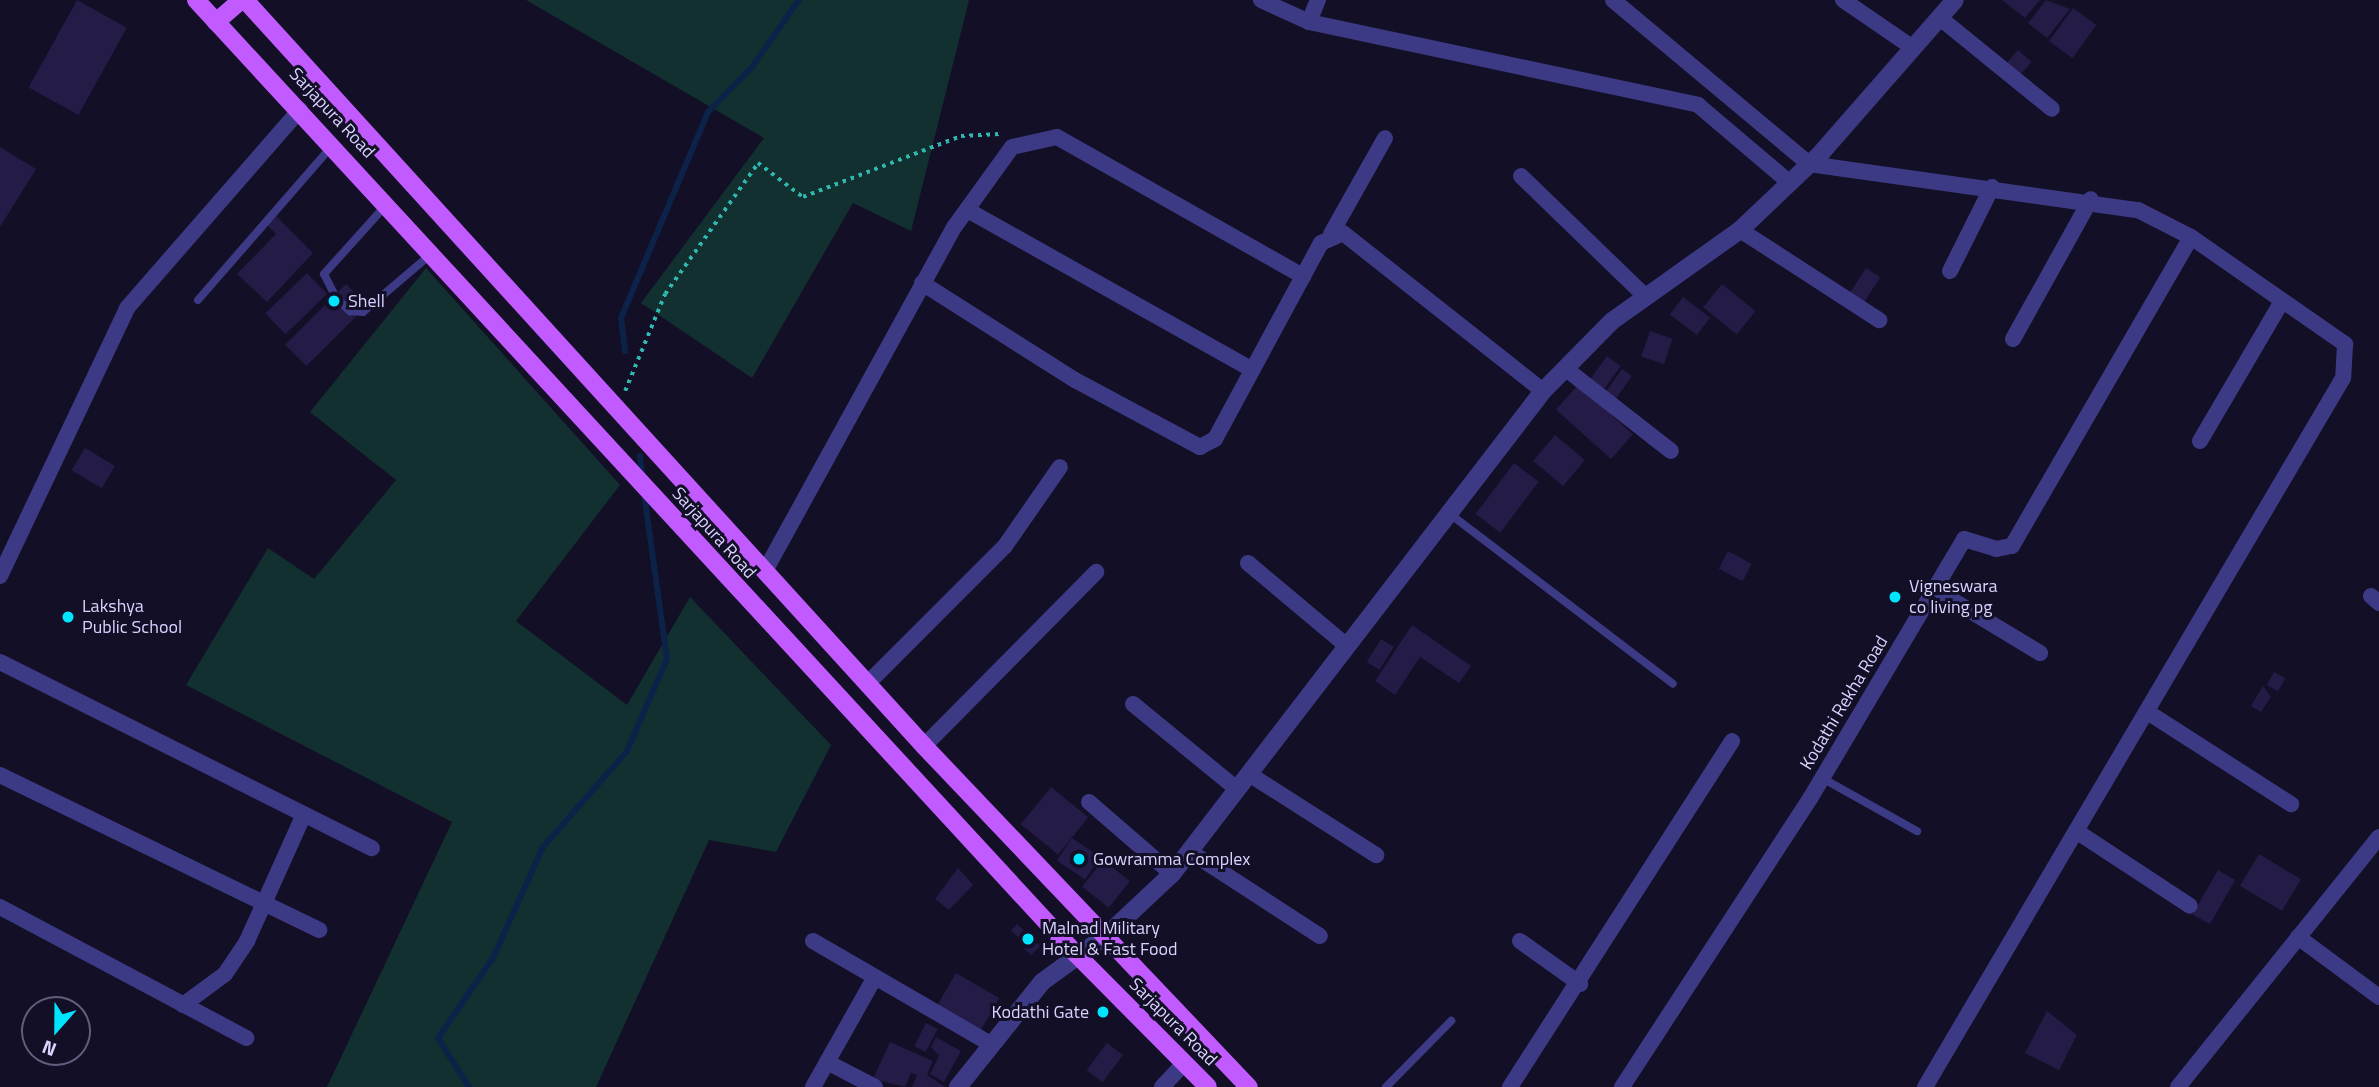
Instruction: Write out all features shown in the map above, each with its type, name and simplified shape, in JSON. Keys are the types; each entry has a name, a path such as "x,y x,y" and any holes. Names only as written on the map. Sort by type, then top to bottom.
{"main road":[{"name":"Sarjapura Road","path":"196,0 387,203 652,495 1076,954 1208,1087"},
{"name":"Sarjapura Road","path":"243,0 924,746 1108,934 1249,1087"},
{"path":"216,22 243,0"}],"street":[{"path":"1261,0 1309,22 1698,105 1790,183"},
{"path":"1309,22 1318,0"},
{"path":"1613,0 1809,164 2091,200 2138,210 2191,237 2345,344 2343,378 2149,713 1925,1087"},
{"path":"1843,0 1913,48"},
{"path":"958,1087 989,1044 1042,982 1076,954 1108,934 1172,874 1543,391 1646,297 1740,230 1790,183 1955,0"},
{"path":"1940,18 2052,109"},
{"path":"0,576 127,308 300,110"},
{"path":"765,571 955,226 971,212 996,165 1025,142 1057,137 1303,276"},
{"path":"922,283 1190,447 1215,439 1303,276 1331,234 1385,138"},
{"path":"1521,176 1646,297"},
{"path":"1950,271 1992,187"},
{"path":"2013,340 2091,200"},
{"path":"971,212 1251,369"},
{"path":"1740,230 1879,320"},
{"path":"1331,234 1343,233 1543,391"},
{"name":"Kodathi Rekha Road","path":"1622,1087 1822,778 1964,539 1996,549 2012,546 2191,237"},
{"path":"2200,441 2282,300"},
{"path":"1566,369 1671,452"},
{"path":"867,684 1005,546 1060,467"},
{"path":"1248,563 1348,646"},
{"path":"924,746 1096,572"},
{"path":"1934,589 2040,653"},
{"path":"0,662 372,848"},
{"path":"1133,704 1237,789"},
{"path":"2149,713 2291,804"},
{"path":"1510,1087 1580,984 1732,741"},
{"path":"1249,774 1376,855"},
{"path":"0,775 319,930"},
{"path":"1090,803 1172,874"},
{"path":"183,1004 225,974 264,903 304,814"},
{"path":"2076,831 2190,906"},
{"path":"2178,1087 2379,837"},
{"path":"1189,851 1320,936"},
{"path":"0,907 246,1038"},
{"path":"2298,937 2379,997"},
{"path":"813,941 989,1044"},
{"path":"1520,941 1580,984"},
{"path":"813,1087 875,977"},
{"path":"827,1062 875,1087"},
{"path":"1162,1087 1184,1063"}],"lane":[{"path":"198,300 333,145"},
{"path":"387,203 324,274 337,299 350,311 363,313 432,253"},
{"path":"1449,513 1673,684"},
{"path":"1822,778 1917,831"},
{"path":"1386,1087 1451,1021"}],"path":[{"path":"618,409 665,294 758,163 803,197 981,131 1025,142"}],"green space":[{"path":"526,0 969,0 911,231 853,203 752,378 641,303 764,138"},
{"path":"426,268 620,485 516,621 627,705 690,597 831,745 776,852 709,840 596,1087 327,1087 452,822 186,685 268,548 314,579 396,480 310,412"}],"building":[{"path":"77,0 127,28 78,115 29,87"},
{"path":"2002,0 2040,0 2025,18"},
{"path":"2046,0 2070,9 2047,38 2028,23"},
{"path":"2073,8 2096,25 2072,58 2049,41"},
{"path":"2018,50 2032,62 2017,78 2004,67"},
{"path":"0,147 36,169 0,227"},
{"path":"275,215 313,253 267,302 237,274 276,234 266,224"},
{"path":"1866,268 1880,277 1863,303 1849,294"},
{"path":"307,273 327,294 285,334 265,313"},
{"path":"346,284 367,305 306,366 285,345"},
{"path":"1722,284 1755,311 1737,334 1703,307"},
{"path":"1683,297 1710,317 1697,335 1670,315"},
{"path":"1650,331 1673,339 1664,364 1641,357"},
{"path":"1607,356 1621,366 1604,389 1591,379"},
{"path":"1622,369 1632,376 1613,403 1603,396"},
{"path":"1578,385 1633,435 1611,459 1556,410"},
{"path":"1555,435 1585,460 1563,486 1533,461"},
{"path":"85,448 115,466 102,488 72,470"},
{"path":"1514,463 1539,482 1500,533 1475,514"},
{"path":"1728,551 1752,564 1742,581 1719,569"},
{"path":"1412,625 1471,666 1459,683 1420,657 1395,695 1375,681"},
{"path":"1381,639 1394,647 1379,670 1367,662"},
{"path":"2274,672 2285,678 2278,691 2267,685"},
{"path":"2263,686 2271,697 2261,712 2251,706"},
{"path":"1051,787 1088,817 1058,855 1021,824"},
{"name":"Gowramma Complex","path":"1072,838 1100,857 1085,879 1057,860"},
{"path":"2259,854 2301,879 2282,911 2240,886"},
{"path":"1103,860 1130,881 1109,908 1082,887"},
{"path":"958,868 973,885 949,910 935,899"},
{"path":"2218,870 2235,880 2210,924 2192,914"},
{"path":"1017,924 1032,938 1026,945 1011,931"},
{"path":"1033,939 1040,946 1031,955 1024,948"},
{"path":"956,973 999,998 980,1031 937,1006"},
{"path":"2047,1011 2077,1035 2059,1070 2025,1053"},
{"path":"926,1023 938,1029 926,1052 914,1046"},
{"path":"936,1037 961,1051 944,1082 930,1074 939,1056 931,1047"},
{"path":"890,1042 933,1061 927,1075 945,1087 912,1087 917,1075 911,1073 905,1087 873,1079"},
{"path":"1107,1043 1123,1055 1103,1082 1087,1070"}],"waterway":[{"path":"625,351 621,318 708,112 752,67 799,0"},
{"path":"640,456 642,475"},
{"path":"469,1087 438,1038 493,958 543,847 627,751 667,659 644,493"}],"place":[{"name":"Shell","path":"334,301"},
{"name":"Vigneswara co living pg","path":"1895,597"},
{"name":"Lakshya Public School","path":"68,617"},
{"name":"Gowramma Complex","path":"1079,859"},
{"name":"Malnad Military Hotel & Fast Food","path":"1028,939"},
{"name":"Kodathi Gate","path":"1103,1012"}]}
